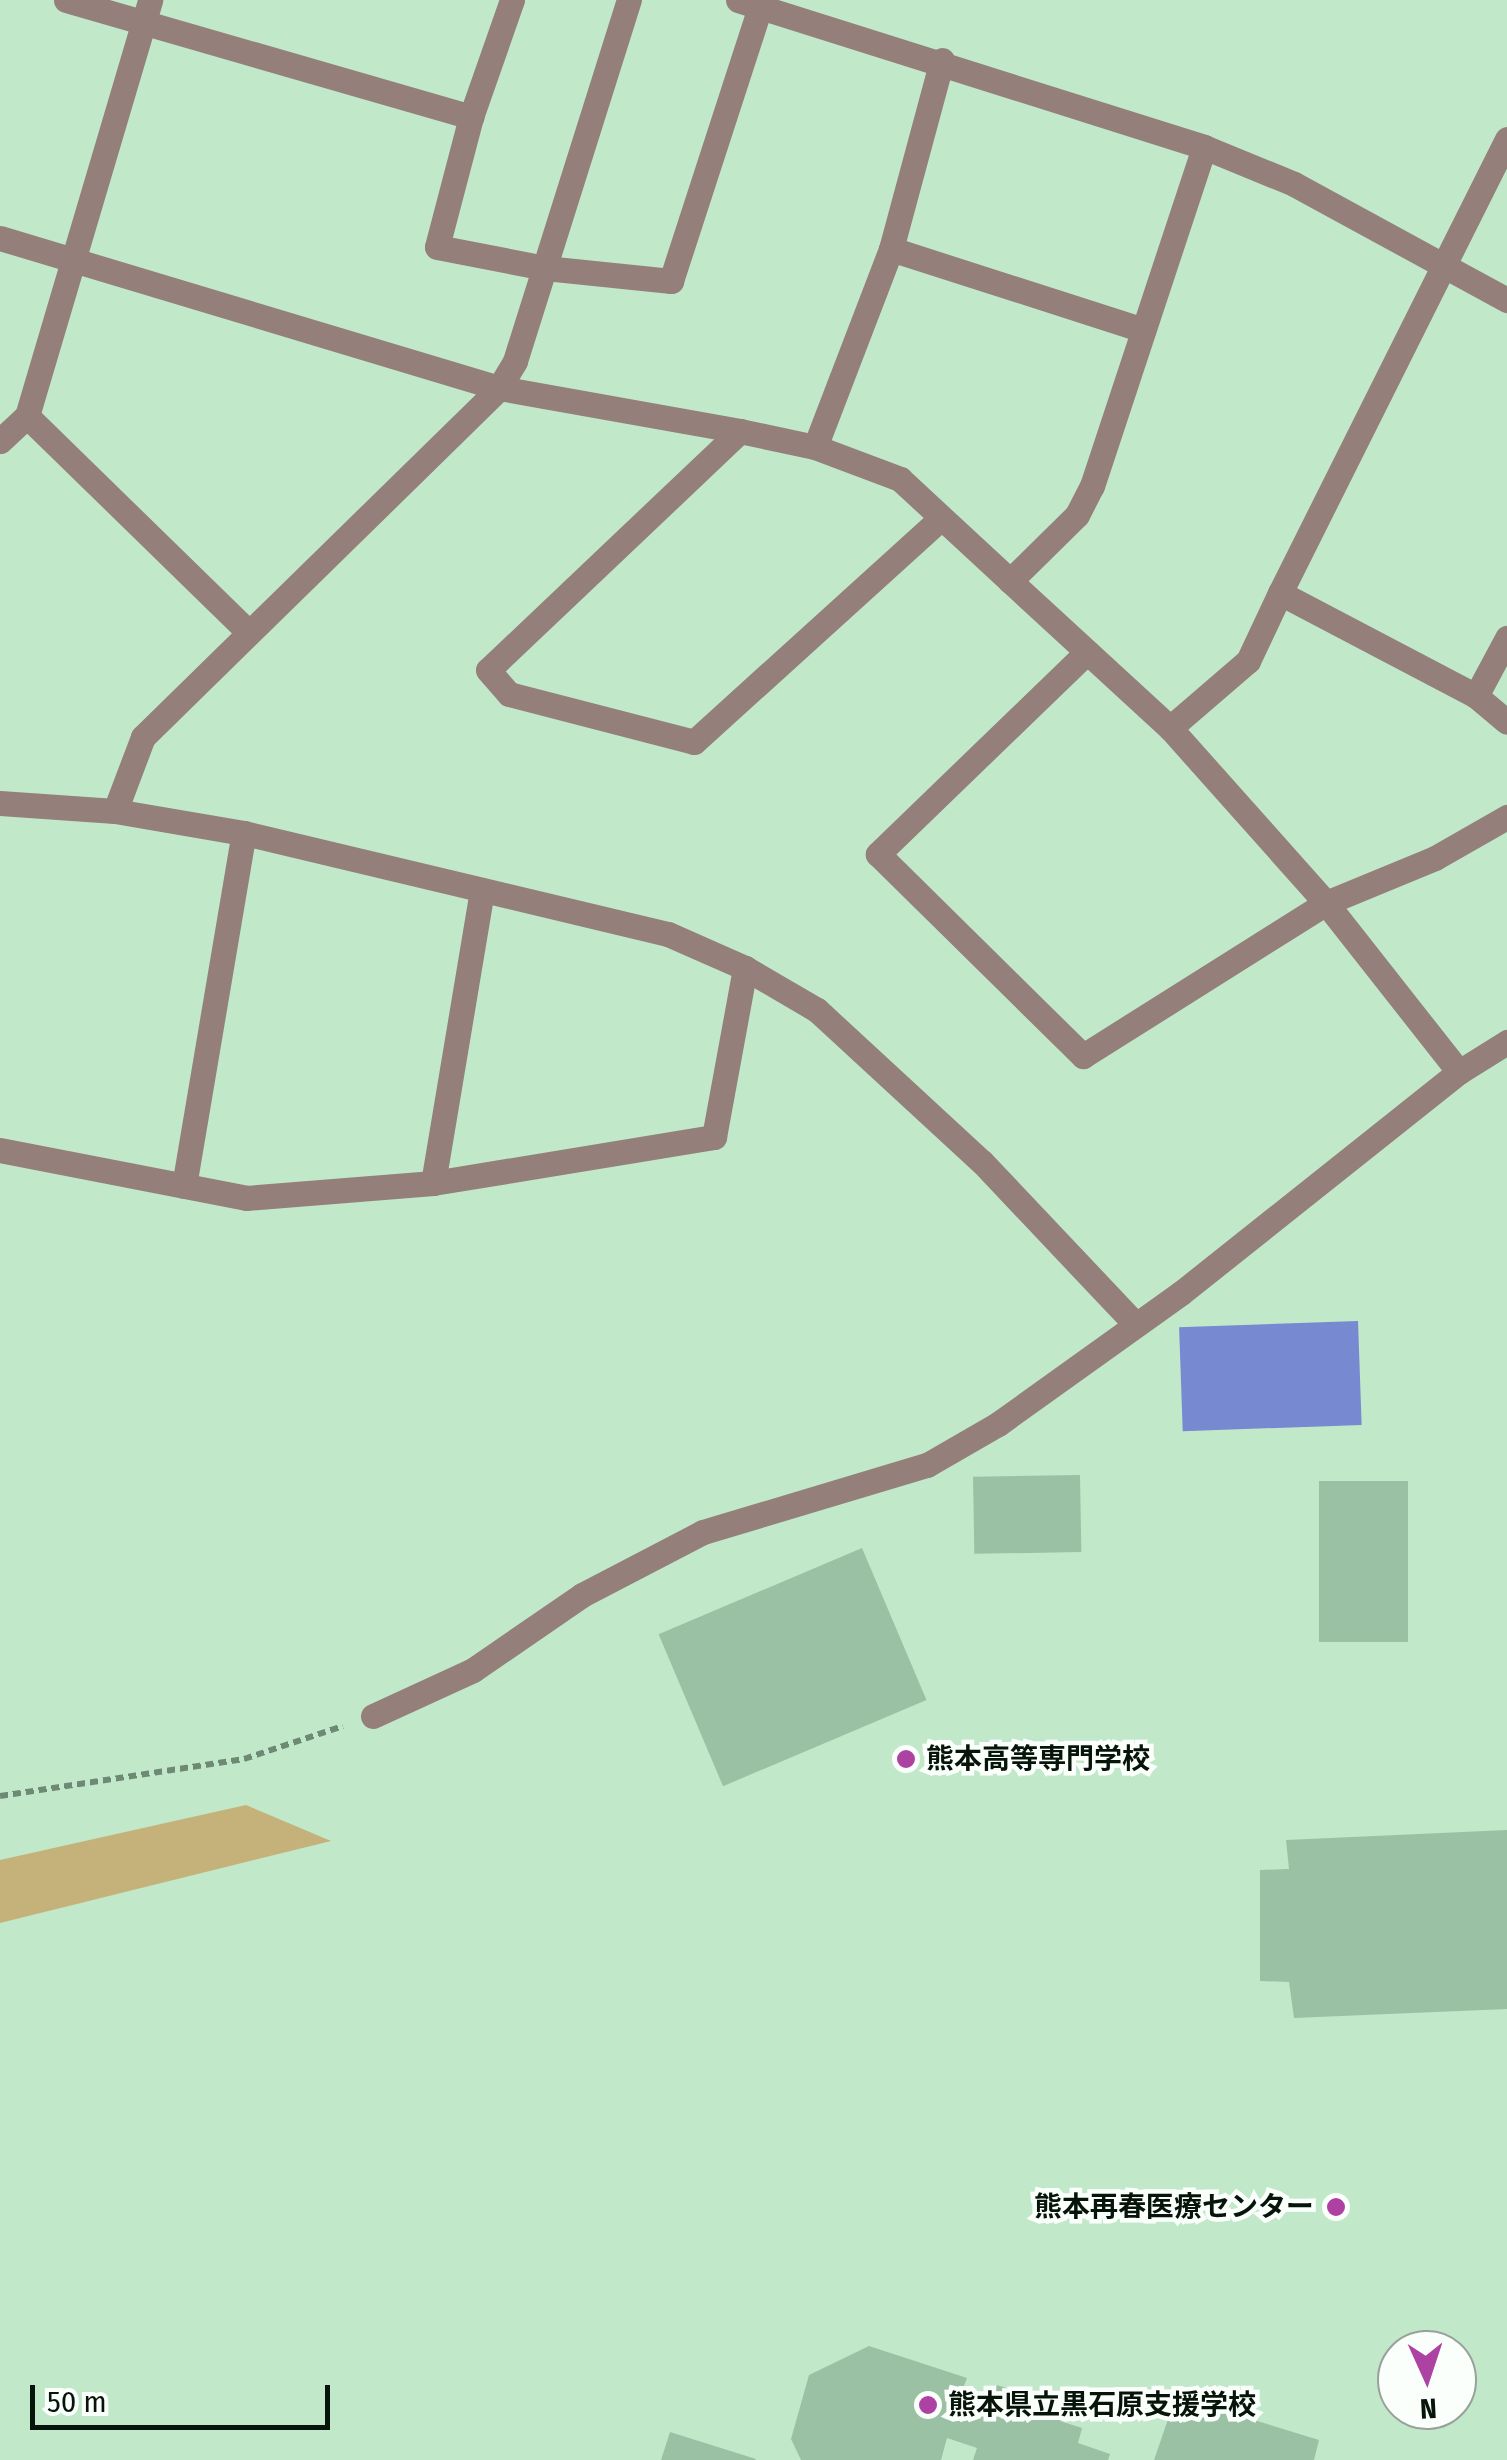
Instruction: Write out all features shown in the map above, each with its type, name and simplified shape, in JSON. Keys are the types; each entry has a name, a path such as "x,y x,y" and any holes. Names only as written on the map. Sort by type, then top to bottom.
{"street":[{"path":"66,0 146,11 471,117"},
{"path":"512,0 471,117 438,246 544,268 671,281 749,2 942,60 1204,147 1294,184 1444,270 1507,300"},
{"path":"115,811 143,738 499,388 515,361 629,0"},
{"path":"0,442 27,416 69,259 146,11"},
{"path":"815,446 891,249 942,60"},
{"path":"1170,728 1248,661 1507,139"},
{"path":"1010,581 1077,515 1092,486 1204,147"},
{"path":"0,238 499,388 815,446 900,478 939,520 1170,728 1326,902 1459,1072"},
{"path":"891,249 1143,330"},
{"path":"27,416 248,632"},
{"path":"740,431 488,670 509,694 694,742 939,520"},
{"path":"1280,593 1476,696 1507,722"},
{"path":"1476,696 1507,638"},
{"path":"1088,652 878,854 1083,1056 1326,902 1434,858 1507,817"},
{"path":"0,803 115,811 244,833 668,934 746,968 830,1022 982,1162 1136,1325"},
{"path":"184,1186 244,833"},
{"path":"433,1183 482,890"},
{"path":"0,1150 246,1198 433,1183 714,1137 746,968"},
{"path":"373,1716 473,1670 582,1595 703,1532 927,1465 998,1424 1136,1325 1459,1072 1507,1042"}],"path":[{"path":"0,1796 244,1759 373,1716"}],"shaded area":[{"path":"246,1805 331,1841 0,1923 0,1860"}],"water":[{"path":"1358,1321 1362,1425 1183,1431 1179,1327"}],"building":[{"path":"1080,1475 1081,1552 974,1554 973,1477"},
{"path":"1319,1481 1408,1481 1408,1642 1319,1642"},
{"path":"862,1548 926,1700 723,1786 659,1634"},
{"path":"1507,1830 1507,2009 1294,2018 1289,1982 1260,1981 1260,1870 1289,1869 1286,1840"},
{"name":"熊本県立黒石原支援学校","path":"869,2346 967,2378 962,2391 991,2402 997,2385 1063,2407 1060,2421 1082,2428 1078,2443 1110,2454 1108,2460 973,2460 977,2448 947,2438 941,2460 801,2460 791,2439 809,2375"},
{"name":"熊本県立黒石原支援学校","path":"1176,2396 1319,2440 1314,2460 1154,2460"},
{"path":"670,2432 756,2459 661,2460"}],"place":[{"name":"熊本高等専門学校","path":"906,1759"},
{"name":"熊本再春医療センター","path":"1336,2207"},
{"name":"熊本県立黒石原支援学校","path":"928,2405"}]}
